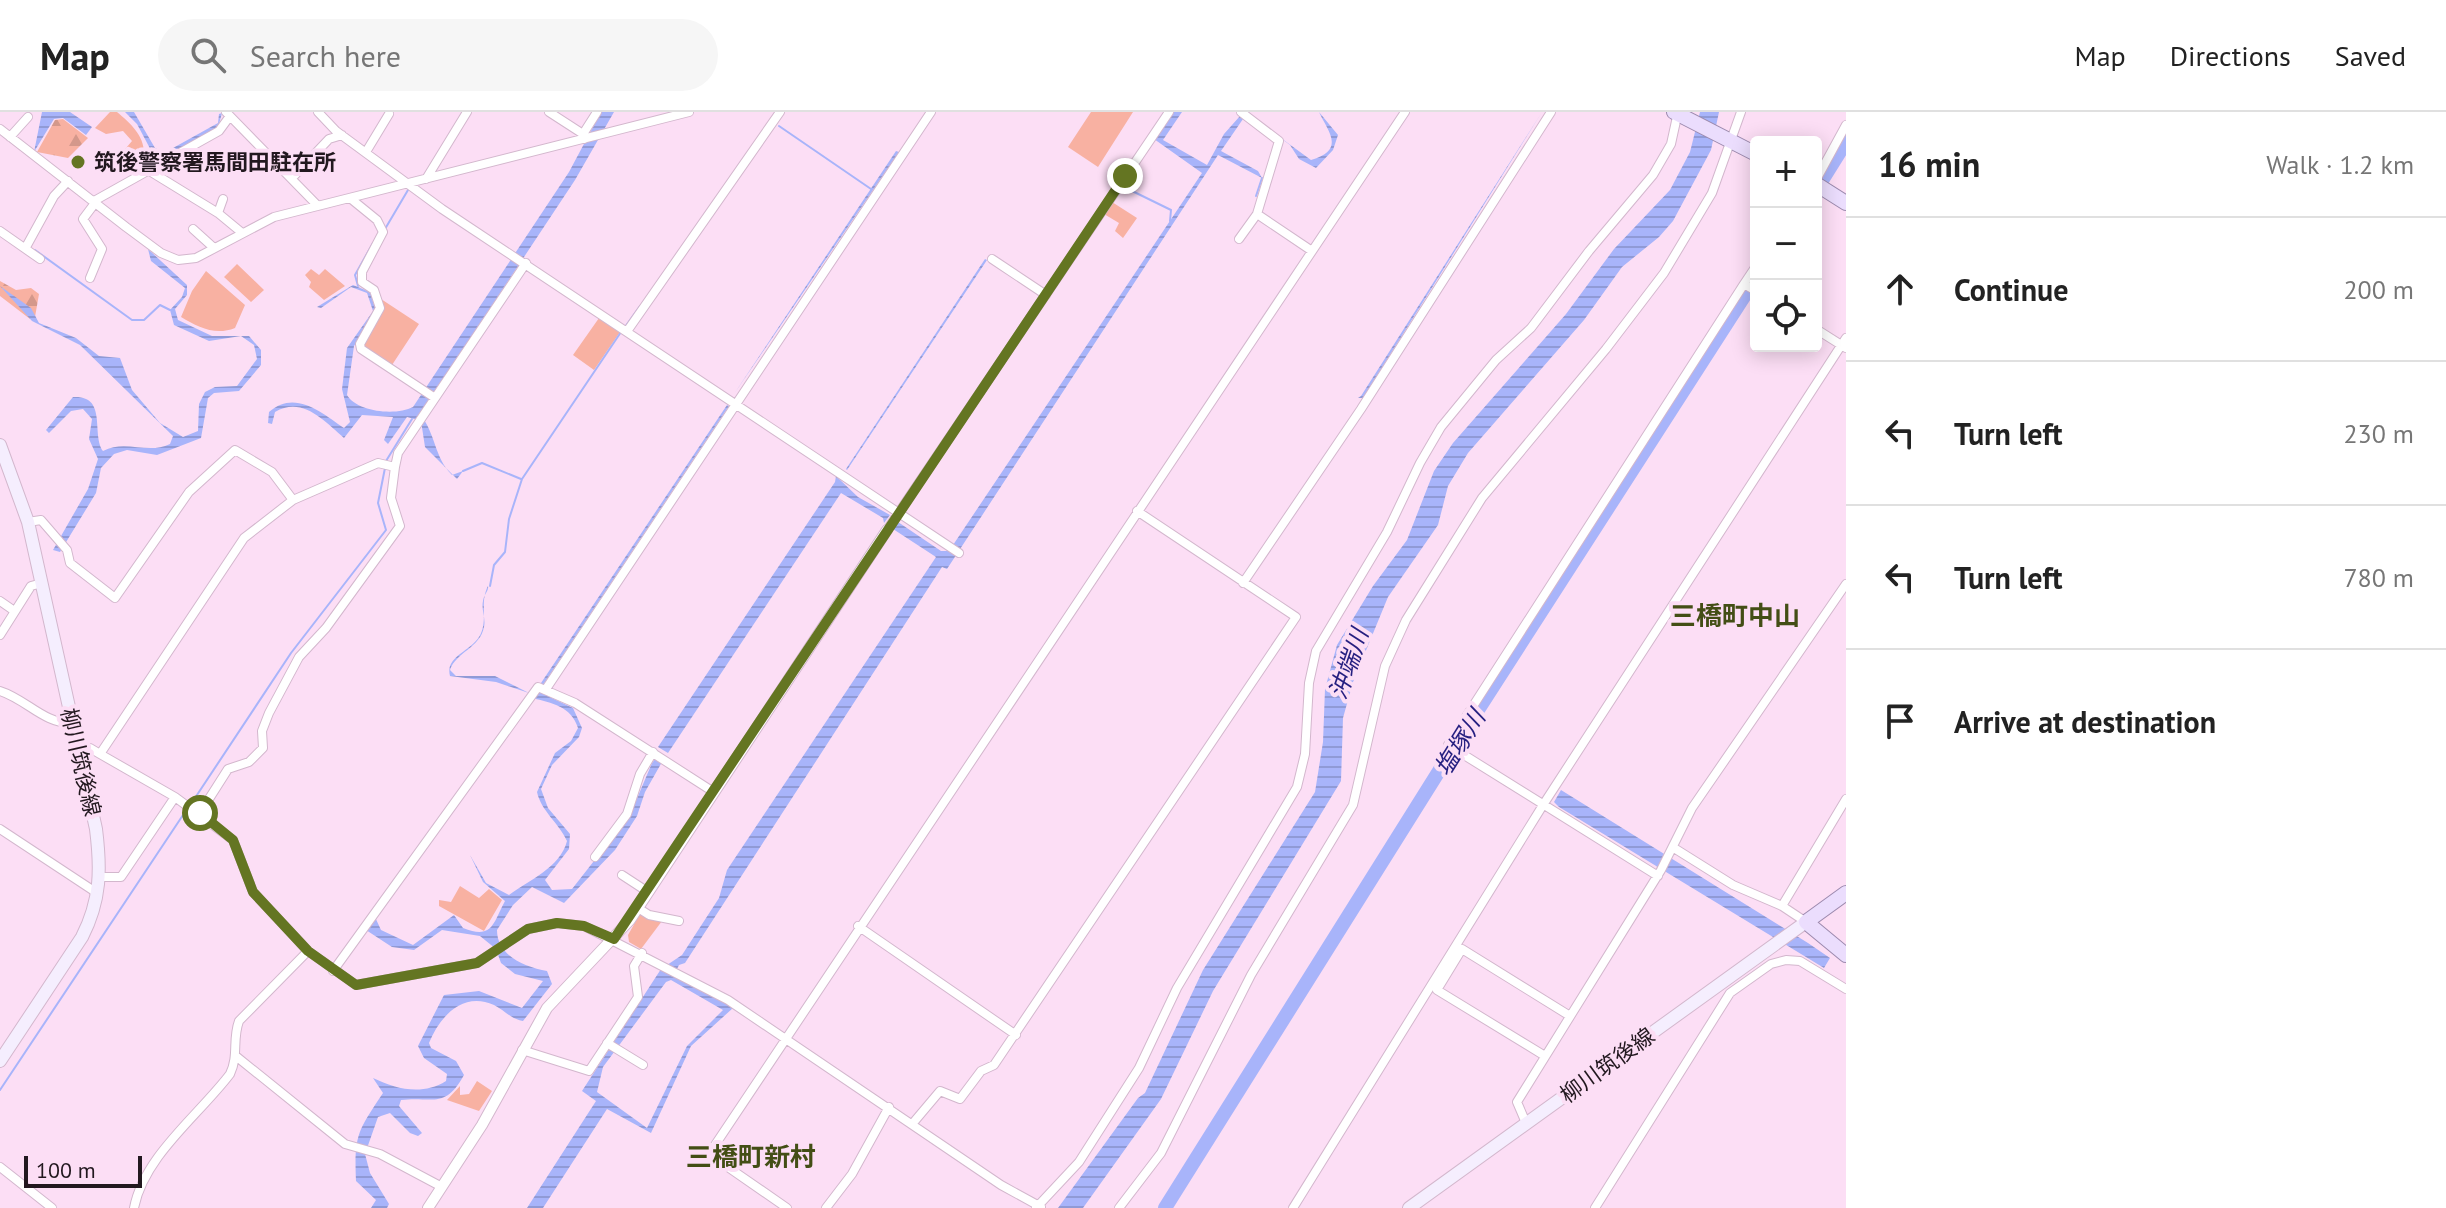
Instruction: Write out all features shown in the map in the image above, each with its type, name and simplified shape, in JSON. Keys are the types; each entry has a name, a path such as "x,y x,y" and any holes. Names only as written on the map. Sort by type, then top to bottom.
{"main road":[{"path":"1678,113 1750,151"},
{"path":"1822,186 1846,203"},
{"name":"柳川筑後線","path":"0,445 28,522 39,566 96,829 101,877 93,916 82,937 0,1061"},
{"path":"1846,893 1806,922 1846,955"},
{"name":"柳川筑後線","path":"1409,1208 1806,922"}],"street":[{"path":"318,112 342,135 442,209 737,403 897,515 959,553"},
{"path":"426,179 467,112"},
{"path":"549,112 584,137"},
{"path":"584,137 597,112"},
{"path":"0,129 161,253 178,260 196,258 274,217 689,112"},
{"path":"628,330 780,112"},
{"path":"546,689 931,112"},
{"path":"428,1208 482,1125 522,1050 557,996 614,939 638,908 712,791 1169,112"},
{"path":"1239,239 1257,214 1279,141 1241,112"},
{"path":"787,1208 709,1154 858,926 1405,112"},
{"path":"1243,583 1361,409 1550,112"},
{"path":"1119,1208 1161,1153 1251,975 1353,805 1385,666 1406,620 1482,498 1615,338 1664,273 1712,193 1741,112"},
{"path":"78,749 90,748 175,797 233,840 253,892 308,951 356,985 477,963 528,929 557,923 584,926 642,953 728,1000 1039,1207 1079,1162 1139,1068 1177,988 1297,787 1305,754 1309,683 1316,651 1387,532 1441,427 1496,360 1531,328 1653,175 1671,144 1678,113"},
{"path":"90,278 102,249 83,219 95,202 219,131 228,114 318,206"},
{"path":"366,152 389,114"},
{"path":"10,137 28,117"},
{"path":"1822,171 1846,125"},
{"path":"292,178 329,139 342,135"},
{"path":"148,170 218,213 241,232"},
{"path":"26,247 54,196 68,181"},
{"path":"350,198 377,220 383,232 362,272 362,282 374,290 380,308 360,344 361,349 435,398"},
{"path":"218,213 223,199"},
{"path":"1257,214 1312,251"},
{"path":"193,229 214,248"},
{"path":"0,231 40,259"},
{"path":"992,259 1046,295"},
{"path":"200,813 228,769 249,762 263,748 262,731 269,713 299,657 326,628 400,526 391,498 398,453 526,263"},
{"path":"1660,873 1448,745 1750,275"},
{"path":"1744,284 1750,288"},
{"path":"1293,1208 1543,805 1844,344 1822,332"},
{"path":"28,522 41,520 67,550 70,563 115,598 189,492 235,450 272,472 293,500"},
{"path":"100,754 244,538 293,500 378,463 395,467"},
{"path":"913,1123 940,1091 960,1099 981,1071 994,1065 1296,617 1137,511"},
{"path":"0,635 31,586 42,583"},
{"path":"1526,1123 1517,1102 1660,873 1692,808 1846,584"},
{"path":"0,601 13,610"},
{"path":"333,971 538,687 575,703 712,791"},
{"path":"0,691 12,695 57,724 72,723"},
{"path":"595,857 627,814 640,774 655,753"},
{"path":"101,877 121,877 175,797"},
{"path":"1782,906 1846,799"},
{"path":"0,829 98,893"},
{"path":"1672,851 1733,885 1782,906 1806,922"},
{"path":"622,875 648,892"},
{"path":"638,908 649,915 679,921"},
{"path":"858,926 1016,1035"},
{"path":"1545,1056 1437,990 1462,949 1570,1016"},
{"path":"134,1208 139,1190 159,1159 221,1085 237,1057 234,1034 239,1021 308,951"},
{"path":"522,1050 589,1071 638,997 634,966 642,953"},
{"path":"1595,1208 1730,993 1771,964 1786,960 1800,961 1846,989"},
{"path":"620,1004 629,1010"},
{"path":"607,1043 643,1065"},
{"path":"237,1057 353,1149 366,1151 442,1187"},
{"path":"826,1208 852,1174 889,1107"},
{"path":"0,1167 52,1208"}],"green space":[{"path":"110,112 117,112 139,135 144,153 138,165 120,155 132,141 123,131 106,134 95,128"},
{"path":"1091,112 1133,112 1098,167 1068,147"},
{"path":"63,119 88,138 68,158 37,152 55,120"},
{"path":"1112,202 1137,218 1123,238 1115,231 1119,223 1104,214"},
{"path":"237,264 264,290 251,302 224,277"},
{"path":"311,269 319,275 325,269 345,286 324,300 309,287 311,282 305,275"},
{"path":"206,271 245,305 235,328 214,331 181,317 192,291"},
{"path":"0,281 16,290 31,288 39,294 35,317 30,319 0,296"},
{"path":"381,299 419,324 392,365 362,346 384,310"},
{"path":"599,318 620,332 594,370 573,355"},
{"path":"460,886 479,898 489,889 502,900 484,931 439,906 439,900 451,902"},
{"path":"641,912 662,921 641,949 629,942 628,935"},
{"path":"477,1081 492,1091 479,1111 447,1100 460,1086 460,1095 469,1094"}],"water":[{"path":"42,112 70,112 92,127 86,135 63,118 54,119 34,152"},
{"path":"125,112 134,112 155,148 164,153 218,123 219,114 222,113 218,128 142,170 154,156 137,124"},
{"path":"601,112 614,112 575,180 420,414 447,469 425,447 421,421 407,417 388,444 384,440 393,417 362,415 344,438 321,418 304,409 285,408 275,412 272,424 268,423 269,412 279,405 298,403 317,410 344,428 350,422 342,389 347,348 373,311 367,293 351,287 321,308 317,307 353,285 370,292 376,311 354,346 347,395 359,405 377,411 413,407 569,172"},
{"path":"1173,112 1182,112 1163,140 1207,165 1224,134 1240,116 1243,119 1221,151 1258,171 1262,178 1218,155 947,569 942,567 685,963 679,965 675,973 733,1008 691,1046 651,1133 607,1109 543,1208 527,1208 596,1101 582,1091 661,969 682,955 719,898 727,870 936,557 893,529 898,522 941,551 949,551 1202,173 1154,139","holes":["671,980 723,1010 687,1046 647,1128 597,1092 603,1067 666,982"]},
{"path":"1319,112 1338,135 1333,150 1316,168 1299,159 1290,145 1251,116 1311,160 1329,151 1332,139"},
{"path":"1542,112 1363,398 1358,398 1361,396"},
{"name":"沖端川","path":"1700,112 1719,112 1711,150 1673,221 1659,237 1622,267 1584,320 1468,453 1448,486 1438,525 1388,597 1353,682 1343,718 1341,781 1213,991 1161,1099 1083,1208 1058,1208 1138,1098 1145,1093 1203,970 1315,792 1323,742 1325,689 1337,645 1373,586 1407,540 1434,471 1453,443 1566,314 1614,249 1670,190 1690,152"},
{"path":"896,151 899,152 734,394"},
{"path":"148,249 187,285 187,295 175,309 178,320 212,336 241,336 209,341 174,325 170,310 182,297 185,288 151,261"},
{"path":"987,260 847,470 846,469"},
{"path":"0,286 31,308 39,323 76,338 99,356 120,358 132,390 160,423 183,437 198,431 199,404 205,392 215,387 237,386 257,359 254,345 241,336 249,336 261,350 261,365 239,391 214,393 208,398 201,438 157,455 127,450 114,454 101,468 96,493 60,552 53,550 88,489 98,459 89,439 92,419 83,409 71,411 49,433 46,430 73,397 84,398 95,409 103,451 120,446 161,447 170,444 173,436 80,345 32,321"},
{"path":"729,406 543,685 541,683"},
{"path":"836,476 858,497 890,515 884,523 883,518 841,493 668,753 658,747 835,482"},
{"path":"484,616 482,634 450,670 456,676 495,676 529,693 496,682 450,676 449,669 454,659 479,637"},
{"path":"537,691 573,708 582,728 579,737 552,765 541,789 548,808 570,834 569,849 545,880 552,890 572,889 630,815 652,763 656,758 662,762 645,792 637,816 615,850 564,903 532,887 513,905 497,930 498,939 514,959 547,971 552,984 523,1021 494,1005 472,1001 446,1015 429,1043 431,1048 456,1061 464,1075 444,1097 401,1100 399,1106 422,1133 418,1136 410,1133 390,1113 378,1117 365,1154 370,1173 389,1204 387,1208 371,1208 376,1200 356,1181 356,1165 359,1134 383,1093 373,1078 418,1090 446,1081 447,1074 424,1058 418,1046 444,995 479,991 522,1008 543,981 515,974 501,963 496,949 480,936 442,930 414,950 392,947 366,930 375,917 381,930 413,945 454,915 463,928 486,931 505,901 483,882 470,855 486,883 509,895 558,859 567,841 542,805 537,792 555,753 571,741 578,728 566,710 532,698"},
{"path":"1561,790 1808,943 1830,958 1824,968 1559,807 1554,802"}],"waterway":[{"path":"779,126 871,189"},
{"name":"塩塚川","path":"1822,180 1846,142"},
{"path":"1256,196 1262,178"},
{"path":"1124,187 1171,210 1170,221"},
{"path":"385,229 408,190"},
{"path":"358,286 355,275 373,243"},
{"path":"35,250 132,320 144,320 160,305 170,310"},
{"name":"塩塚川","path":"1165,1208 1456,744 1755,280"},
{"path":"625,327 640,306"},
{"path":"490,586 494,565 505,552 509,519 522,479 621,332"},
{"path":"386,461 412,419"},
{"path":"463,471 482,463 521,479"},
{"path":"191,804 291,653 386,530 378,503 385,468"},
{"path":"0,1090 187,809"}],"place":[{"name":"筑後警察署馬間田駐在所","path":"78,162"}],"district":[{"name":"三橋町中山","path":"1735,616"},
{"name":"三橋町新村","path":"751,1157"}],"route":[{"path":"200,813 233,840 253,892 308,951 356,985 477,963 528,929 557,923 584,926 614,939 630,920 712,791 1125,176"}]}
